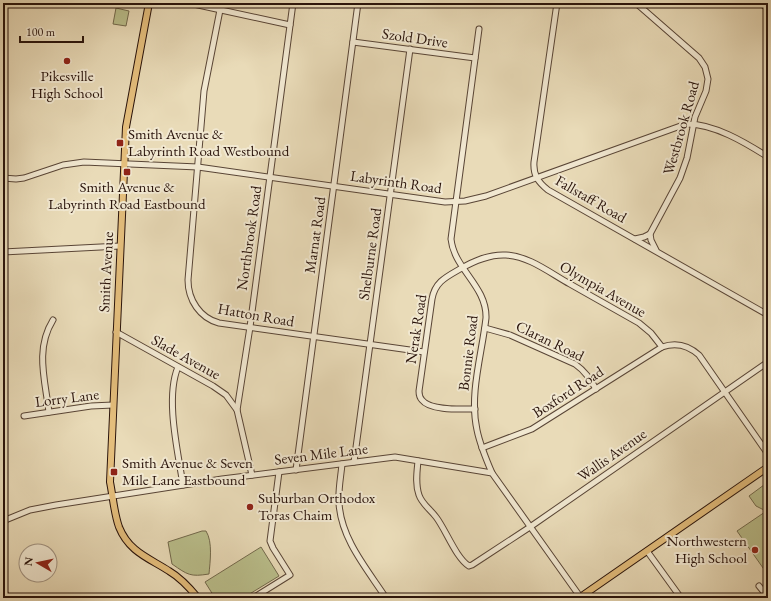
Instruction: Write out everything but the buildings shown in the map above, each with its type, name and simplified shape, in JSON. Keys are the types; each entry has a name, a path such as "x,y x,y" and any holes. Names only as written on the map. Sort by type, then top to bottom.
{"main road":[{"name":"Smith Avenue","path":"112,496 110,475 127,117 148,3"},
{"path":"580,598 768,467"},
{"path":"112,496 120,528 130,544 142,555 178,577 198,598"}],"street":[{"path":"189,3 290,25"},
{"name":"Northbrook Road","path":"252,475 237,410 250,327 293,3"},
{"name":"Marnat Road","path":"296,470 358,3"},
{"name":"Fallstaff Road","path":"557,3 534,162 536,178 548,190 768,315"},
{"name":"Westbrook Road","path":"636,3 694,54 705,68 708,84 694,124 687,158 680,178 650,234"},
{"path":"761,3 768,9"},
{"name":"Hatton Road","path":"220,10 205,84 188,280 192,299 199,311 208,319 219,323 424,352"},
{"name":"Bonnie Road","path":"479,29 455,202 451,244 455,254 479,291 484,301 486,312 476,388 475,409 477,430 482,448 492,473"},
{"name":"Szold Drive","path":"353,42 475,58"},
{"name":"Shelburne Road","path":"354,462 410,49"},
{"name":"Labyrinth Road","path":"3,178 24,178 72,163 98,161 198,167 445,202 455,202 486,196 678,126 694,124 709,127 750,146 768,157"},
{"path":"635,239 650,234 651,240 657,251"},
{"path":"3,252 120,246"},
{"name":"Olympia Avenue","path":"463,267 483,258 498,255 512,256 526,260 639,323 651,333 662,347"},
{"name":"Nerak Road","path":"463,267 445,278 435,289 432,299 419,391 420,398 428,405 454,409 475,409"},
{"path":"50,412 43,362 43,347 45,334 53,320"},
{"name":"Claran Road","path":"484,328 510,335 575,364 581,368 596,389"},
{"name":"Slade Avenue","path":"116,332 226,395 237,410"},
{"path":"662,347 677,344 695,351 703,360 768,454"},
{"name":"Boxford Road","path":"482,448 532,430 662,347"},
{"name":"Wallis Avenue","path":"418,460 416,480 418,493 441,524 463,561 469,566 476,563 530,527 768,362"},
{"path":"178,367 173,383 173,413 183,485"},
{"name":"Lorry Lane","path":"24,416 92,406 113,406"},
{"name":"Seven Mile Lane","path":"3,521 42,508 112,496 252,475 395,457 492,473"},
{"path":"342,464 339,502 344,528 355,551 386,598"},
{"path":"253,598 290,575 272,548 270,541 279,472"},
{"path":"492,473 580,598"},
{"path":"647,551 681,598"},
{"path":"760,586 768,597"},
{"path":"3,588 7,598"}],"green space":[{"path":"116,8 129,11 126,26 113,24"},
{"path":"768,482 768,512 756,506 749,496"},
{"path":"765,512 768,516 768,575 737,531"},
{"path":"206,531 210,541 209,574 189,574 172,564 168,542"},
{"path":"261,547 279,576 243,598 215,598 205,582"}],"place":[{"name":"Pikesville High School","path":"67,61"},
{"name":"Smith Avenue & Labyrinth Road Westbound","path":"120,143"},
{"name":"Smith Avenue & Labyrinth Road Eastbound","path":"127,172"},
{"name":"Smith Avenue & Seven Mile Lane Eastbound","path":"114,472"},
{"name":"Suburban Orthodox Toras Chaim","path":"250,507"},
{"name":"Northwestern High School","path":"755,550"}]}
